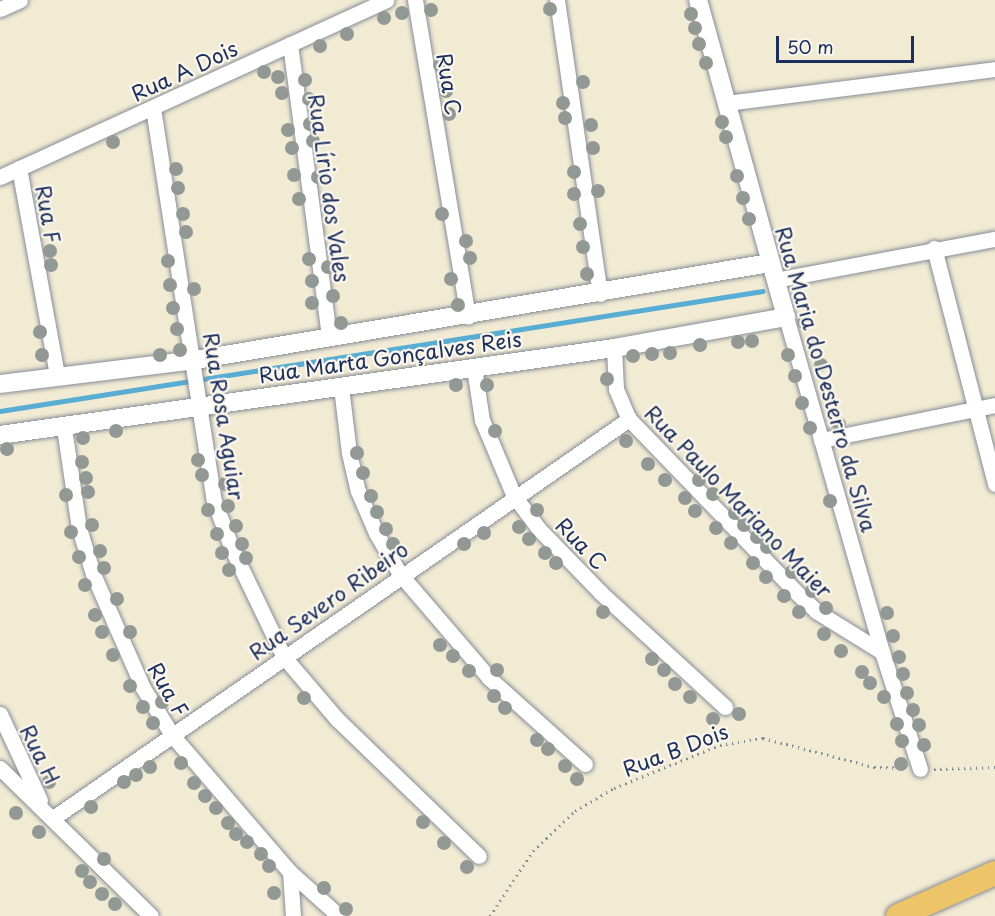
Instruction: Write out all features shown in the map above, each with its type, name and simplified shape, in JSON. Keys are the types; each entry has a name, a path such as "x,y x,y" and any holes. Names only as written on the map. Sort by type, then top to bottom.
{"highway":[{"path":"898,916 995,873"}],"street":[{"path":"0,9 20,0"},
{"name":"Rua A Dois","path":"0,177 386,0"},
{"name":"Rua C","path":"415,0 468,316"},
{"path":"557,0 600,294"},
{"name":"Rua Maria do Desterro da Silva","path":"698,0 882,652 920,769"},
{"name":"Rua Lírio dos Vales","path":"290,44 329,336"},
{"path":"726,103 995,69"},
{"name":"Rua Rosa Aguiar","path":"153,108 195,360 214,501 252,593 284,657 337,719 479,856"},
{"name":"Rua F","path":"20,168 57,375"},
{"path":"773,272 995,239"},
{"path":"934,248 995,484"},
{"name":"Rua Marta Gonçalves Reis","path":"0,384 57,375 195,360 329,336 600,294 773,272"},
{"name":"Rua Marta Gonçalves Reis","path":"0,435 64,428 201,405 614,348 786,317"},
{"name":"Rua Paulo Mariano Maier","path":"614,348 616,389 629,419 816,611 882,652"},
{"name":"Rua C","path":"474,368 482,420 514,496 539,529 600,592 725,707"},
{"path":"341,387 349,453 358,491 376,533 400,574 489,678 585,764"},
{"path":"821,440 995,405"},
{"name":"Rua Severo Ribeiro","path":"50,814 172,735 400,574 629,419"},
{"name":"Rua F","path":"64,428 79,528 93,574 123,649 172,735 290,872 339,916"},
{"name":"Rua H","path":"0,714 20,763 50,814"},
{"path":"0,768 50,814 151,916"},
{"path":"290,872 293,916"}],"path":[{"name":"Rua B Dois","path":"490,916 533,851 575,811 614,788 720,745 763,738 874,767 920,769 995,767"}],"waterway":[{"path":"0,411 763,291"}]}
